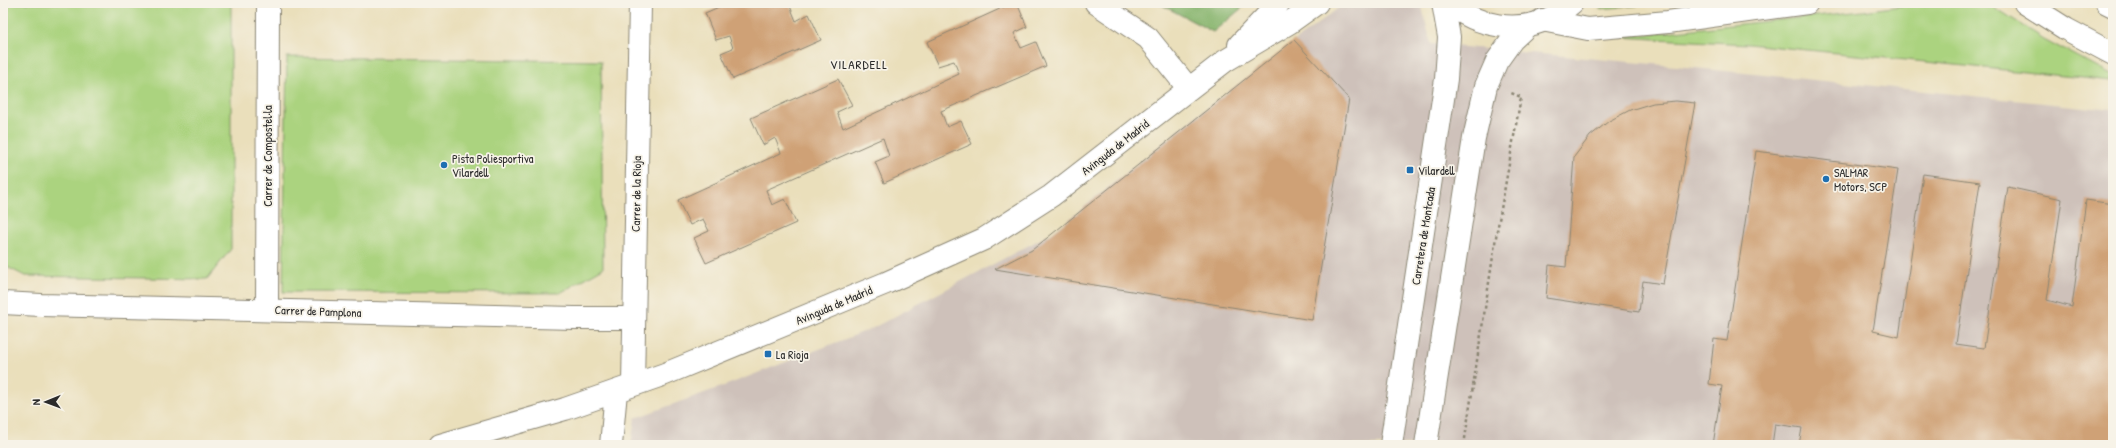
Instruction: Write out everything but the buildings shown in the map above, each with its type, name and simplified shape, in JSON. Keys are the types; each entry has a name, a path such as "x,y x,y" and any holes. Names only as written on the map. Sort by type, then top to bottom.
{"street":[{"name":"Carrer de Compostel·la","path":"266,309 268,3"},
{"name":"Carrer de la Rioja","path":"611,445 624,389 633,318 640,3"},
{"path":"1096,3 1148,38 1189,88"},
{"name":"Avinguda de Madrid","path":"1225,61 1280,3"},
{"name":"Avinguda de Madrid","path":"440,445 565,409 624,389 747,342 984,239 1051,196 1225,61 1289,23 1318,3"},
{"name":"Carretera de Montcada","path":"1391,445 1446,79 1449,37 1443,3"},
{"path":"1450,3 1459,12 1480,22 1504,27 1534,23 1552,17 1572,3"},
{"path":"1426,445 1474,138 1484,94 1497,61 1512,40 1534,23 1588,29 1668,22 1807,3"},
{"path":"2025,3 2066,29 2113,54"},
{"path":"2107,3 2113,6"},
{"name":"Carrer de Pamplona","path":"3,303 574,318 633,318"}],"path":[{"path":"1464,445 1496,237 1522,97 1507,91"}],"shaded area":[{"path":"1345,3 1421,3 1431,44 1675,66 2113,110 2113,445 631,445 635,418 732,383 871,329 1052,233 1200,113"}],"green space":[{"path":"3,3 231,3 231,249 207,279 25,276 3,265"},
{"path":"1158,3 1248,3 1213,32"},
{"path":"1604,3 1668,3 1599,9"},
{"path":"1922,3 1988,3 2044,39 2111,75 2113,81 1748,44 1619,37 1863,11"},
{"name":"Pista Poliesportiva Vilardell","path":"287,57 601,61 603,268 560,293 283,292"}],"place":[{"name":"Pista Poliesportiva Vilardell","path":"444,165"},
{"name":"Vilardell","path":"1410,170"},
{"name":"SALMAR Motors, SCP","path":"1826,179"},
{"name":"La Rioja","path":"768,354"}],"district":[{"name":"VILARDELL","path":"859,64"}]}
